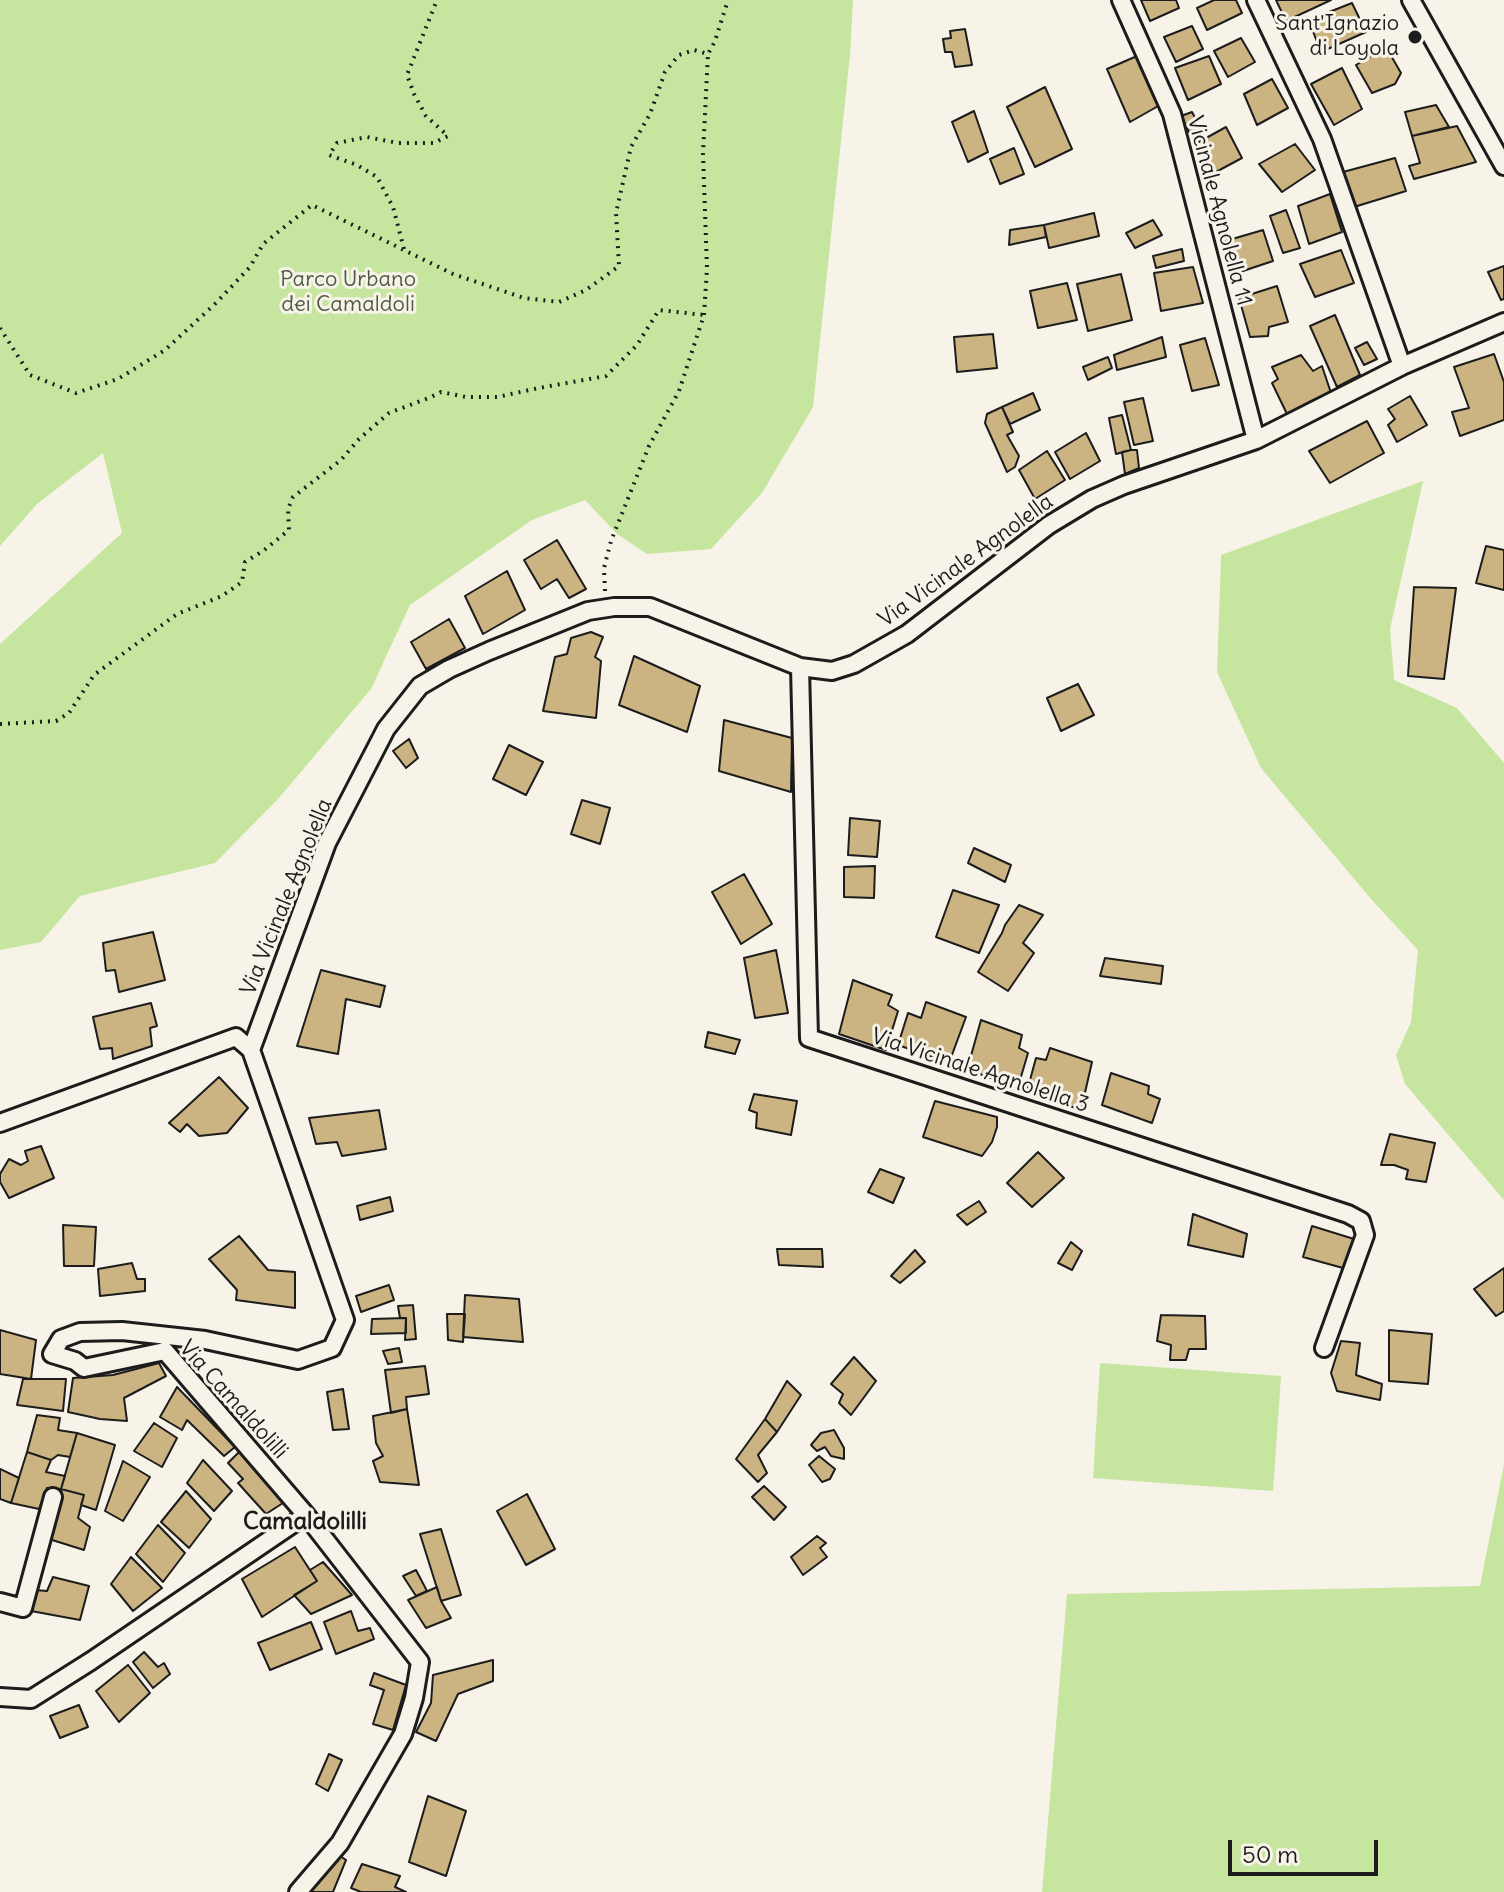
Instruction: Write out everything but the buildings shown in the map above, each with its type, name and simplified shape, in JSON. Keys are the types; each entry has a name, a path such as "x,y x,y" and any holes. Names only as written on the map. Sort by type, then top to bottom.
{"street":[{"name":"Vicinale Agnolella 11","path":"1121,0 1172,114 1256,440"},
{"path":"1256,0 1322,139 1402,366"},
{"path":"1411,0 1504,166"},
{"name":"Via Vicinale Agnolella","path":"251,1050 327,843 386,729 420,686 449,669 588,611 650,607 800,667 832,671 854,664 907,634 1049,525 1092,499 1256,440 1402,366 1504,322"},
{"name":"Via Vicinale Agnolella 3","path":"800,667 809,1038 1333,1209 1361,1221 1365,1235 1363,1245 1324,1348"},
{"path":"0,1123 236,1037 251,1050"},
{"name":"Via Camaldolilli","path":"251,1050 345,1320 332,1348 298,1360 205,1340 108,1331 80,1332 61,1339 52,1354 75,1361 84,1368 165,1351 306,1515 420,1662 414,1698 403,1734 340,1843 298,1892"},
{"path":"0,1602 23,1608 53,1497"},
{"path":"0,1697 31,1699 306,1515"}],"path":[{"path":"404,249 393,207 377,177 357,165 329,155 337,143 367,137 398,143 434,143 448,136 426,116 407,75 437,0"},
{"path":"605,608 604,568 611,541 649,446 679,391 704,315 707,269 703,154 708,54 728,0"},
{"path":"0,328 30,375 76,393 118,379 165,350 250,267 263,244 312,205 453,274 524,298 559,302 586,290 619,266 616,213 631,147 650,114 665,72 679,55 694,50 708,54"},
{"path":"0,724 56,721 69,713 94,675 177,614 222,596 242,582 245,562 289,530 288,509 293,497 341,460 359,439 389,413 441,392 466,397 497,397 606,376 637,345 659,310 704,315"}],"green space":[{"name":"Parco Urbano dei Camaldoli","path":"0,0 853,0 813,407 762,493 711,549 647,554 617,534 585,500 532,520 410,605 371,689 278,799 215,863 80,896 41,942 0,950 0,644 122,533 103,453 37,504 0,546"},
{"path":"1423,481 1390,629 1394,680 1457,708 1504,763 1504,1200 1405,1084 1396,1055 1411,1022 1418,950 1261,768 1217,672 1221,555"},
{"path":"1100,1363 1281,1376 1273,1491 1093,1478"},
{"path":"1504,1464 1504,1892 1042,1892 1067,1594 1480,1586"}],"place":[{"name":"Sant'Ignazio di Loyola","path":"1415,37"}],"district":[{"name":"Camaldolilli","path":"305,1522"}]}
